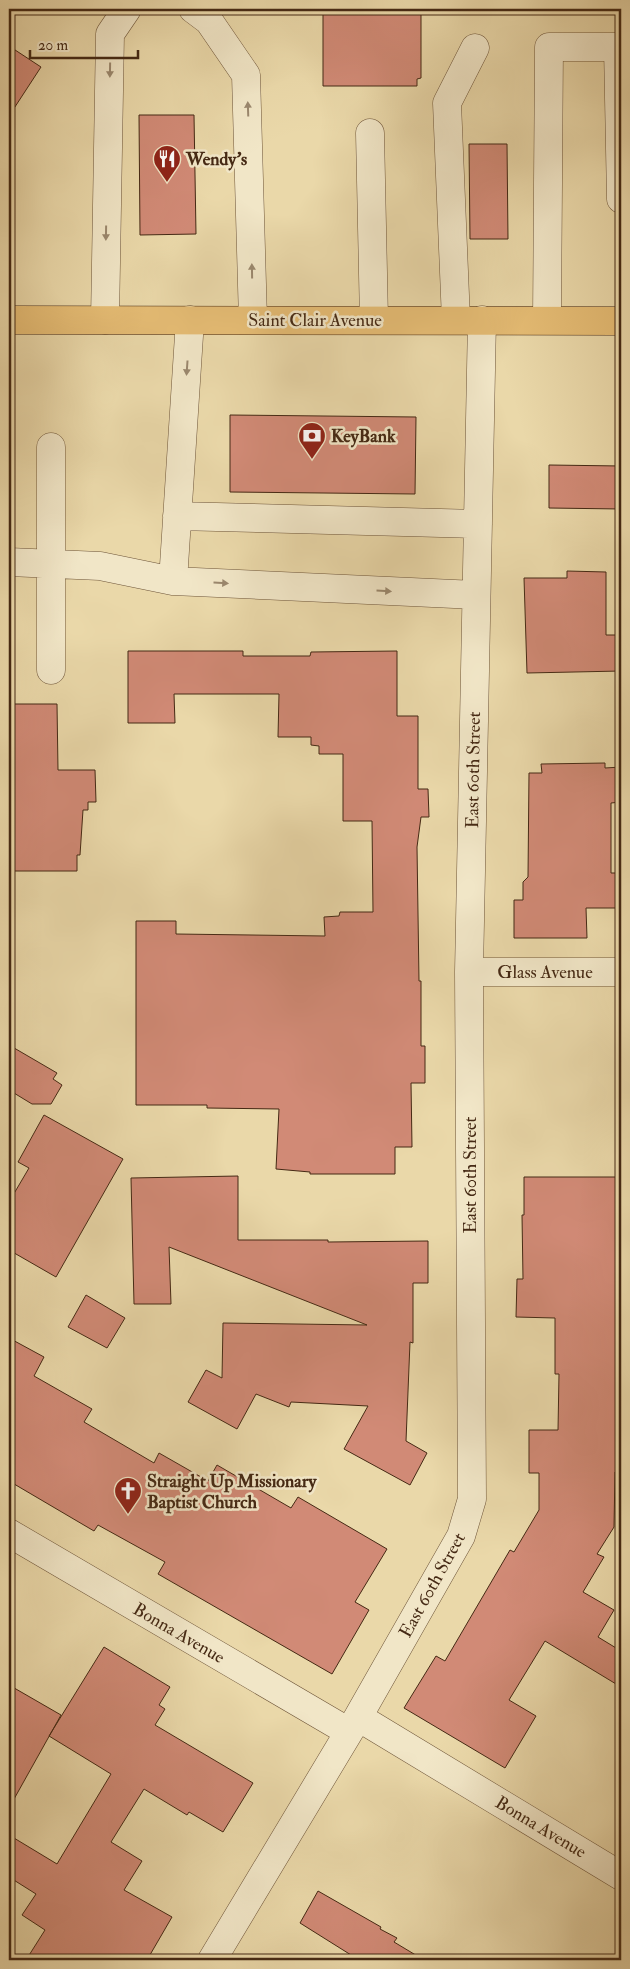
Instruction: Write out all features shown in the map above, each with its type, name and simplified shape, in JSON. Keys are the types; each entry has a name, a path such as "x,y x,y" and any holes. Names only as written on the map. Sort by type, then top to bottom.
{"main road":[{"name":"Saint Clair Avenue","path":"9,320 621,321"}],"street":[{"path":"105,320 110,34 126,9"},
{"path":"193,9 209,21 246,75 253,320"},
{"path":"547,320 548,47 619,47 621,199"},
{"name":"East 60th Street","path":"212,1960 353,1724 461,1536 472,1499 469,972 478,524 469,320 447,103 475,48"},
{"path":"370,133 374,320"},
{"path":"173,581 190,320"},
{"path":"51,447 51,670"},
{"path":"177,516 478,524"},
{"path":"9,562 100,566 173,581 476,594"},
{"name":"Glass Avenue","path":"469,972 621,972"},
{"name":"Bonna Avenue","path":"9,1533 353,1724 621,1876"}],"building":[{"path":"323,9 421,9 421,78 417,79 417,86 323,86"},
{"path":"9,46 41,67 9,116"},
{"path":"139,115 194,115 196,234 140,235"},
{"path":"469,144 507,144 508,239 470,239"},
{"path":"230,415 416,417 415,494 230,492"},
{"path":"549,465 621,466 621,509 549,508"},
{"path":"567,571 606,572 606,635 621,635 621,671 527,673 524,578 567,578"},
{"path":"128,651 243,651 243,656 310,656 311,652 397,651 397,716 418,716 418,789 428,789 429,817 421,817 417,847 421,1046 425,1046 425,1083 411,1083 412,1147 395,1147 395,1174 310,1174 310,1172 276,1169 279,1109 207,1108 207,1105 136,1105 136,921 176,921 176,934 325,936 324,917 339,916 340,912 373,912 372,821 343,821 343,754 319,754 319,746 311,745 311,737 278,737 279,694 174,694 175,723 128,723"},
{"path":"9,704 57,704 58,770 95,770 96,802 88,802 88,810 83,810 80,855 77,855 77,871 9,871"},
{"path":"605,763 605,768 621,767 621,802 611,803 611,873 621,873 621,908 586,908 587,938 514,938 514,900 523,900 523,882 528,877 529,773 542,773 541,764"},
{"path":"9,1045 57,1073 53,1079 62,1085 51,1104 32,1104 9,1090"},
{"path":"44,1115 123,1159 56,1277 9,1250 9,1202 29,1168 18,1162"},
{"path":"238,1176 238,1240 328,1240 328,1242 428,1241 428,1283 413,1283 413,1343 410,1342 406,1441 427,1453 410,1485 344,1449 368,1406 291,1402 289,1407 256,1394 237,1429 188,1402 206,1370 222,1378 223,1323 367,1325 169,1247 171,1304 134,1304 131,1178"},
{"path":"524,1177 621,1177 621,1472 615,1472 614,1527 597,1554 604,1557 583,1592 614,1610 598,1637 621,1651 621,1687 545,1641 509,1700 536,1716 505,1768 404,1708 436,1656 445,1661 510,1550 514,1552 539,1510 539,1473 529,1473 529,1430 558,1430 559,1374 555,1374 555,1318 516,1317 517,1279 523,1279 522,1215 524,1215"},
{"path":"86,1295 125,1318 107,1348 68,1327"},
{"path":"9,1338 44,1357 34,1376 92,1409 84,1422 154,1463 159,1453 208,1481 217,1465 291,1508 298,1497 387,1549 355,1602 369,1610 332,1674 158,1574 165,1562 98,1525 94,1531 9,1481"},
{"path":"104,1647 170,1687 159,1705 165,1709 155,1725 253,1783 223,1832 189,1812 187,1815 144,1789 111,1842 142,1861 124,1890 172,1917 147,1960 26,1960 45,1930 22,1915 36,1894 9,1877 9,1835 57,1864 111,1774 49,1736"},
{"path":"9,1685 61,1715 9,1808"},
{"path":"318,1891 381,1927 380,1929 397,1938 394,1942 424,1960 359,1960 300,1923"}],"place":[{"name":"Wendy's","path":"167,183"},
{"name":"KeyBank","path":"312,460"},
{"name":"Straight Up Missionary Baptist Church","path":"128,1515"}]}
